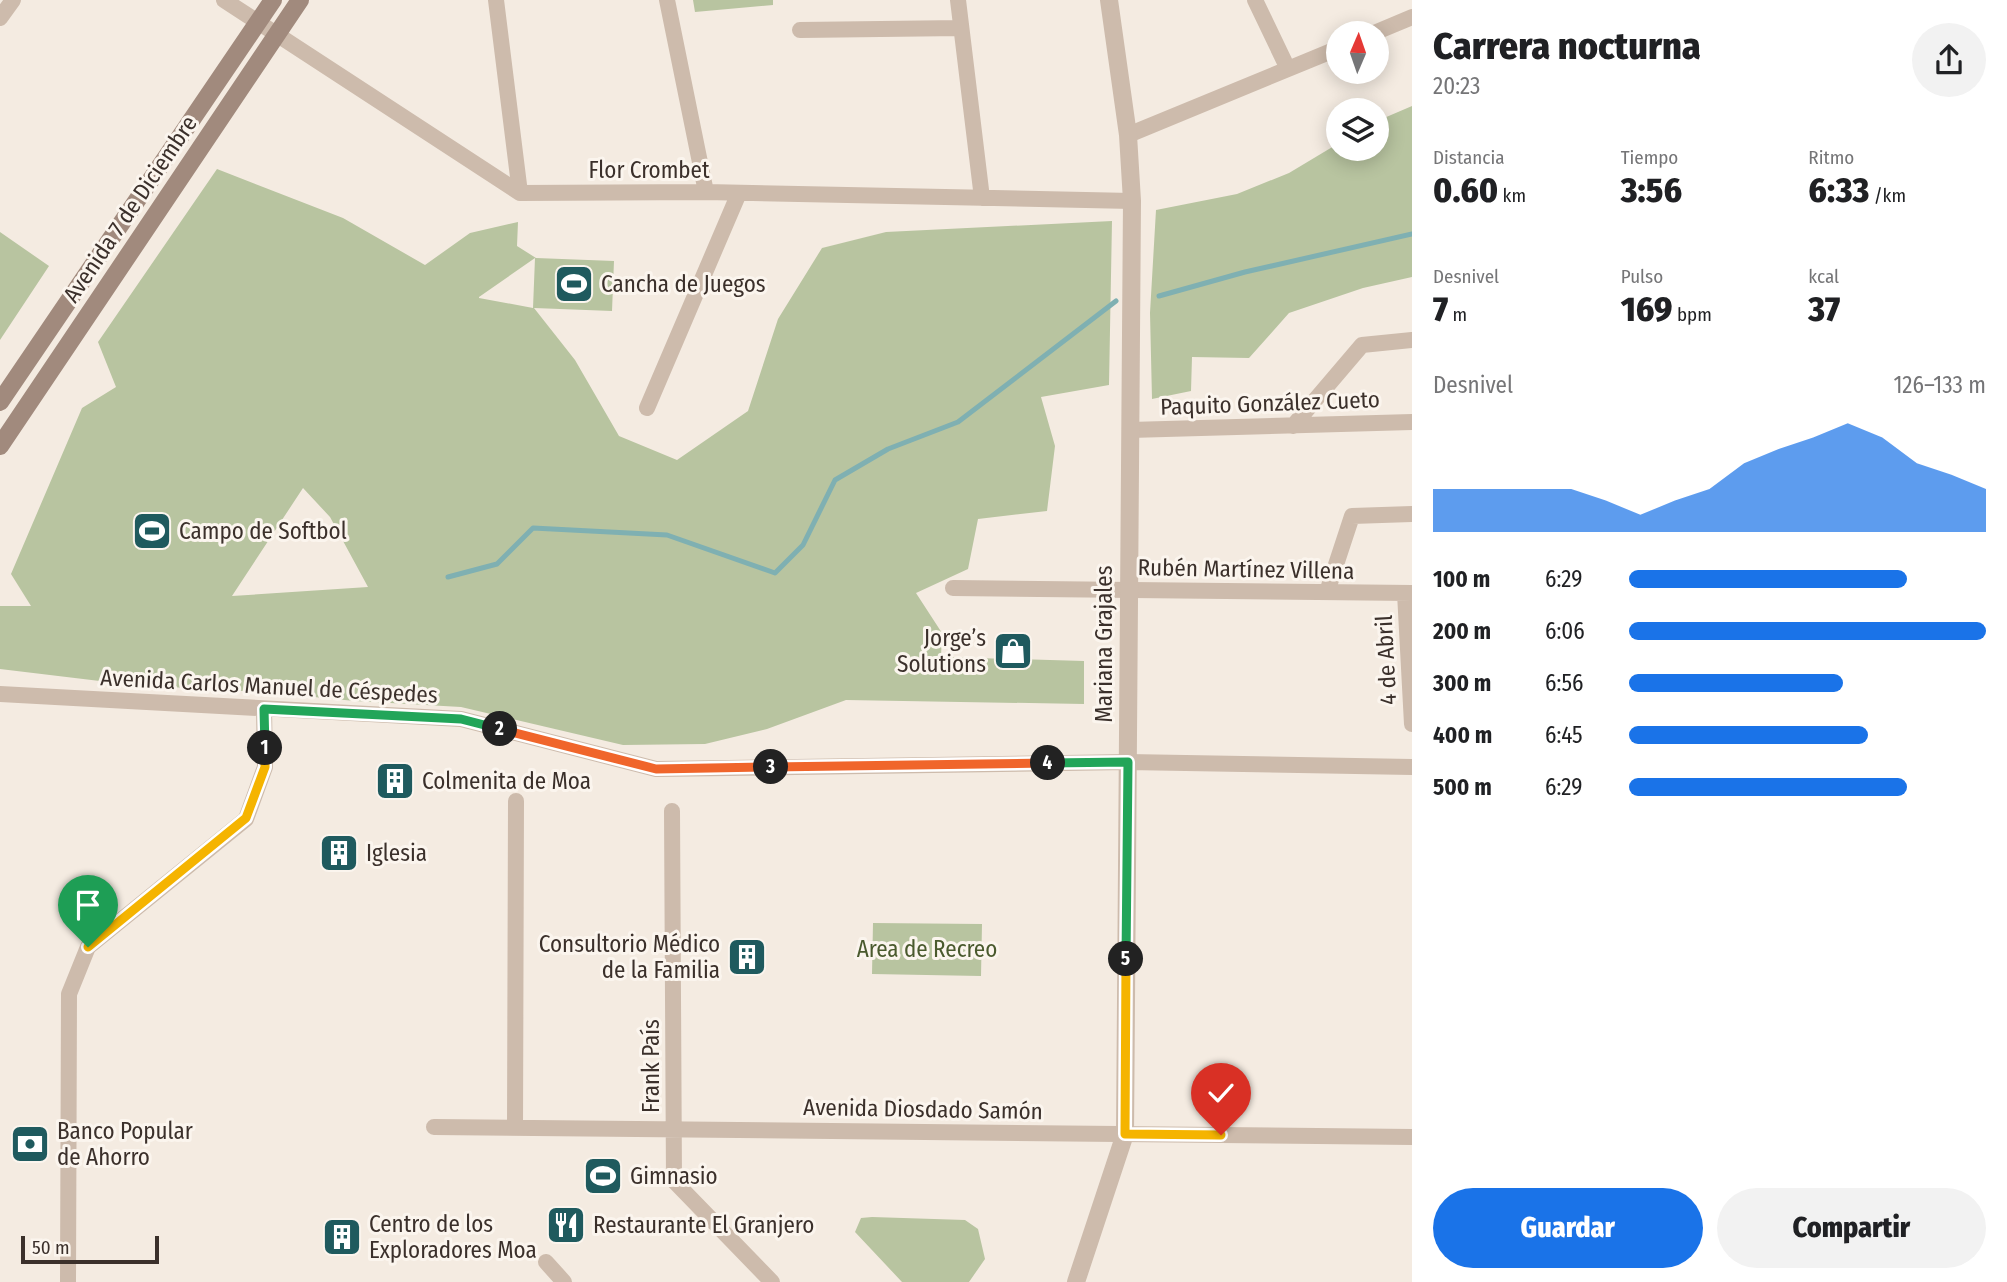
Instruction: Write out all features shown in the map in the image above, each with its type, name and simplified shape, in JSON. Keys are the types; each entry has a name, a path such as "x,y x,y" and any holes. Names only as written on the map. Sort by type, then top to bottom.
{"main road":[{"name":"Avenida 7 de Diciembre","path":"0,402 273,0"},
{"name":"Avenida 7 de Diciembre","path":"0,446 300,0"}],"street":[{"path":"0,18 13,0"},
{"path":"225,0 520,193"},
{"path":"496,0 520,193"},
{"path":"667,0 706,192"},
{"path":"958,0 982,198"},
{"name":"Mariana Grajales","path":"1076,1282 1125,1134 1132,201 1128,135 1109,0"},
{"path":"1255,0 1288,69"},
{"path":"1390,26 1412,17"},
{"path":"800,30 961,28"},
{"path":"1128,135 1326,53"},
{"name":"Flor Crombet","path":"520,193 706,192 1132,201"},
{"path":"647,408 739,193"},
{"path":"1293,426 1362,345 1412,340"},
{"name":"Paquito González Cueto","path":"1130,430 1412,422"},
{"path":"1327,592 1352,516 1412,514"},
{"name":"Rubén Martínez Villena","path":"953,588 1409,593"},
{"name":"4 de Abril","path":"1409,593 1412,724"},
{"name":"Avenida Carlos Manuel de Céspedes","path":"0,694 461,719 656,769 1128,762 1412,767"},
{"path":"68,1282 69,993 88,947 246,818 265,767 264,709"},
{"path":"514,1128 516,801"},
{"name":"Frank País","path":"673,811 674,1181 772,1282"},
{"name":"Avenida Diosdado Samón","path":"434,1127 1412,1136"},
{"path":"546,1262 564,1282"}],"green space":[{"path":"693,0 773,0 773,5 695,12"},
{"path":"1412,106 1412,277 1363,288 1289,313 1249,358 1192,357 1191,391 1152,399 1150,313 1156,210 1237,194 1289,173 1326,151 1326,161 1389,161 1389,116"},
{"path":"217,169 343,218 425,265 470,233 518,222 517,246 536,258 614,261 612,311 534,308 575,360 619,436 677,460 748,411 778,319 822,248 886,232 1112,221 1109,385 1041,397 1055,446 1047,511 978,519 968,569 916,593 942,633 941,657 1084,661 1084,704 846,700 767,729 705,744 623,745 461,707 133,685 0,669 0,606 31,606 11,574 82,408 116,387 98,342","holes":["535,258 533,308 479,298 479,297","303,488 330,517 368,587 232,596"]},
{"path":"0,232 49,266 0,340"},
{"name":"Area de Recreo","path":"873,923 982,924 981,976 872,974"},
{"path":"861,1218 965,1220 978,1229 985,1259 969,1282 902,1282 855,1232"}],"waterway":[{"path":"1159,296 1245,272 1412,234"},
{"path":"448,577 497,564 533,528 667,535 775,573 803,545 835,480 888,449 958,422 1116,301"}],"place":[{"name":"Cancha de Juegos","path":"574,284"},
{"name":"Campo de Softbol","path":"152,531"},
{"name":"Jorge’s Solutions","path":"1013,651"},
{"name":"Colmenita de Moa","path":"395,781"},
{"name":"Iglesia","path":"339,853"},
{"name":"Consultorio Médico de la Familia","path":"747,957"},
{"name":"Banco Popular de Ahorro","path":"30,1144"},
{"name":"Gimnasio","path":"603,1176"},
{"name":"Restaurante El Granjero","path":"566,1225"},
{"name":"Centro de los Exploradores Moa","path":"342,1237"}],"route":[{"path":"88,947 246,818 265,767 264,709 461,719 656,769 1128,762 1125,1134 1221,1135"}]}
